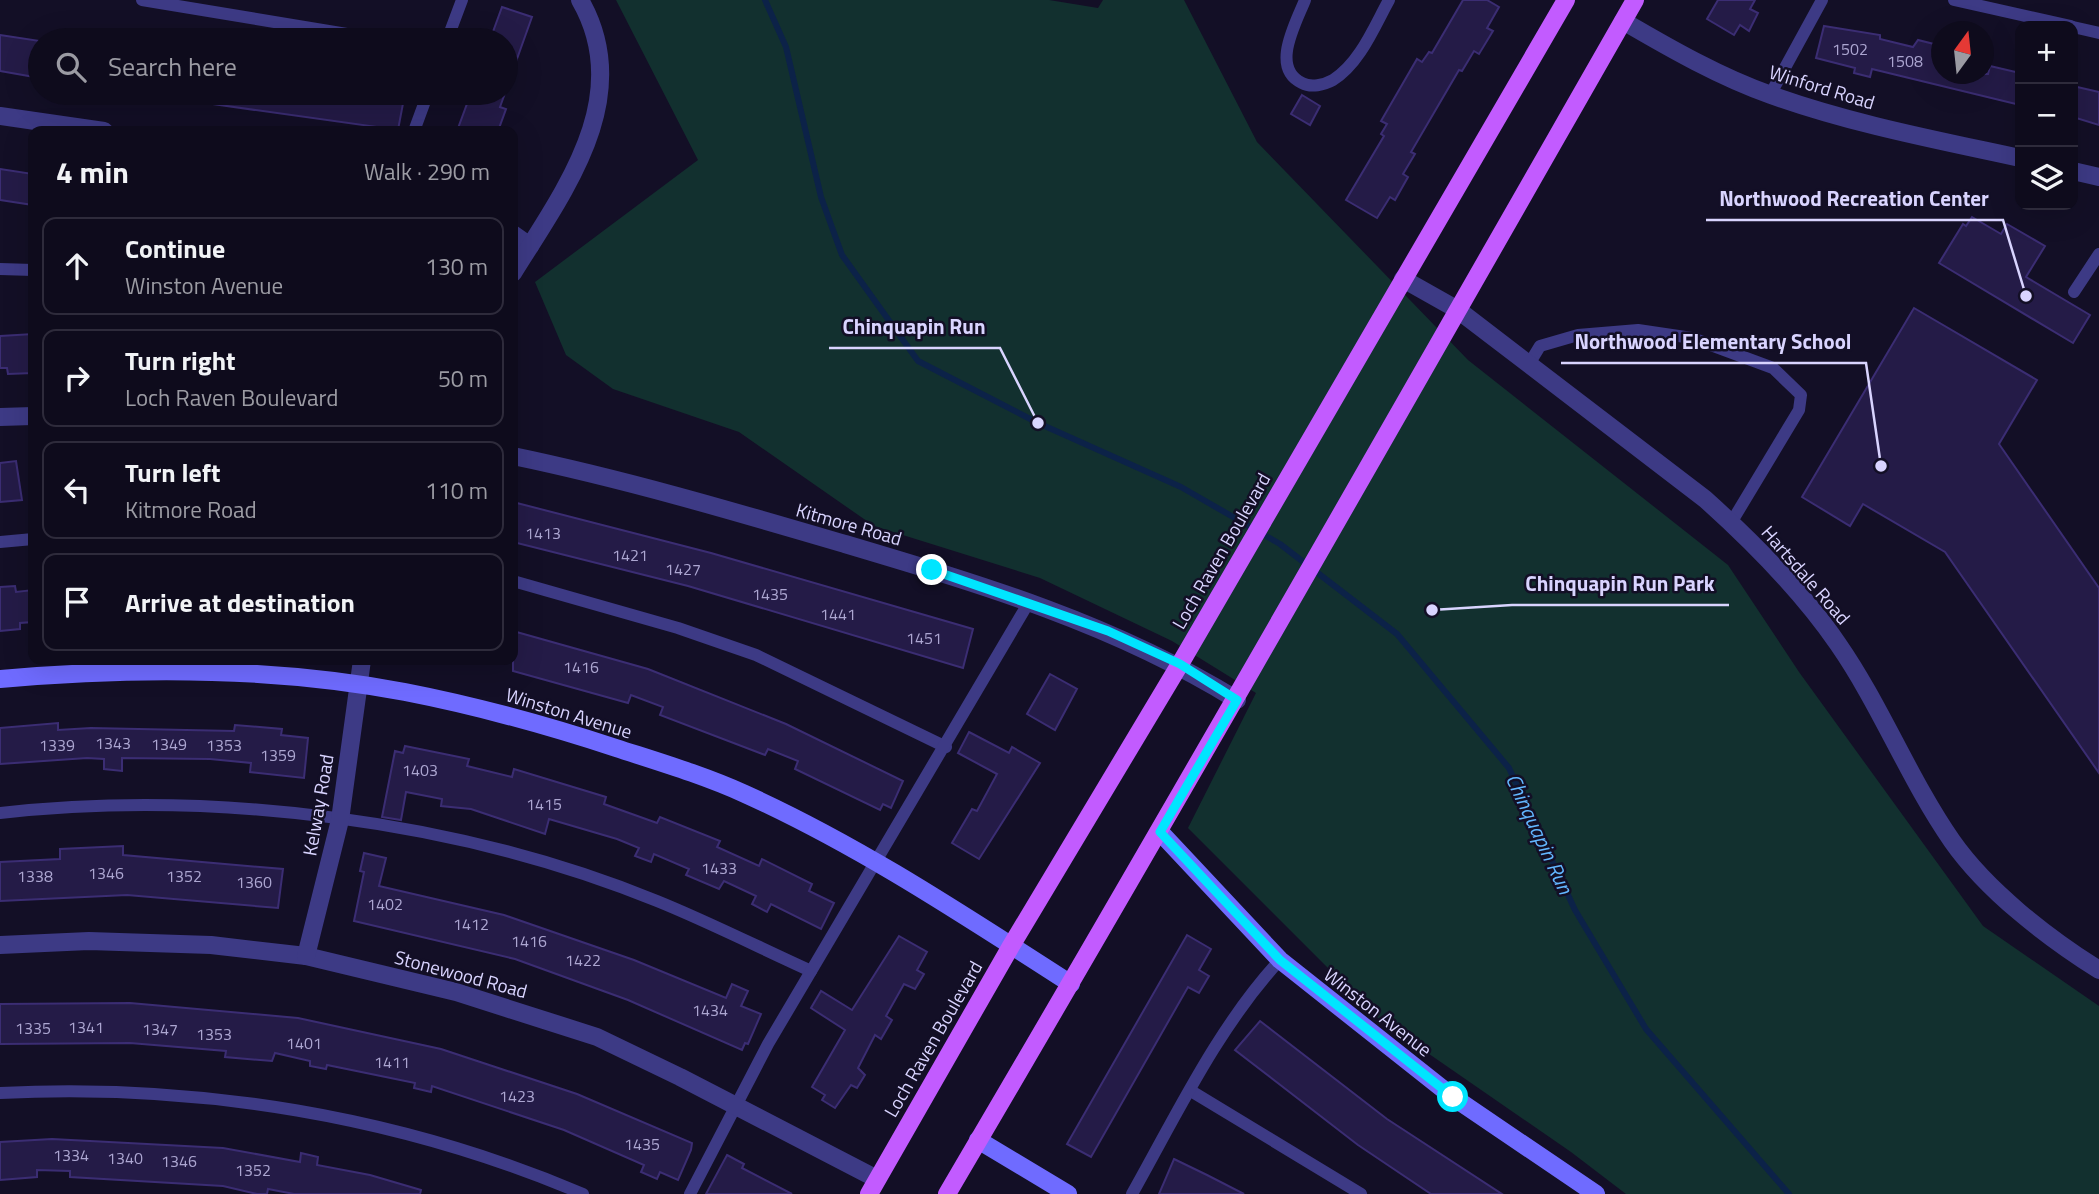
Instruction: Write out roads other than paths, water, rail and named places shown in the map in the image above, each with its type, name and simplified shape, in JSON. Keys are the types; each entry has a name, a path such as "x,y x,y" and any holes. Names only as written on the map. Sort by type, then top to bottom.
{"main road":[{"name":"Loch Raven Boulevard","path":"873,1186 1566,0"},
{"path":"947,1194 1237,700 1380,442 1635,0"}],"street":[{"path":"518,266 592,132 601,97 599,43 594,23 580,0"},
{"name":"Winford Road","path":"1623,21 1695,61 1770,95 1891,130 2015,158"},
{"path":"0,116 69,126"},
{"path":"2078,172 2099,177"},
{"path":"518,238 530,246"},
{"name":"Hartsdale Road","path":"1403,279 1458,310 1705,499 1731,523 1783,575 1840,646 1953,843 1992,886 2045,934 2099,970"},
{"path":"0,417 28,416"},
{"name":"Kitmore Road","path":"518,457 790,528 1029,602 1108,631 1180,664 1237,700"},
{"name":"Kelway Road","path":"306,956 340,820 361,665"},
{"name":"Winston Avenue","path":"0,679 165,672 358,686 402,692 536,722 671,765 745,793 876,860 1071,984"},
{"name":"Winston Avenue","path":"1160,832 1280,960 1453,1097 1596,1194"},
{"name":"Stonewood Road","path":"0,945 145,941 306,956 456,992 597,1037 736,1106 873,1186"},
{"path":"978,1140 1068,1194"}],"lane":[{"path":"142,0 311,28"},
{"path":"452,28 462,0"},
{"path":"1305,0 1288,45 1286,65 1293,77 1304,85 1318,86 1333,79 1351,63 1389,0"},
{"path":"1770,95 1822,0"},
{"path":"1954,0 2049,21"},
{"path":"2078,28 2099,33"},
{"path":"416,126 424,105"},
{"path":"2074,292 2099,254"},
{"path":"0,269 28,270"},
{"path":"1529,364 1540,346 1578,335 1639,330 1692,338 1773,368 1801,395 1799,410 1731,523"},
{"path":"0,542 28,539"},
{"path":"518,582 678,628 756,655 946,747"},
{"path":"690,1194 811,971 946,747 1029,602"},
{"path":"0,813 120,805 212,806 415,830 568,869 656,900 811,971"},
{"path":"1132,1194 1227,1028 1255,987 1280,960"},
{"path":"1191,1091 1361,1194"},
{"path":"0,1093 115,1092 283,1108 376,1125 464,1150 583,1194"}],"waterway":[{"name":"Chinquapin Run","path":"765,0 786,47 821,197 842,255 918,361 1038,423 1181,487 1280,544 1397,634 1509,768 1575,910 1646,1029 1789,1194"}],"place":[{"name":"Northwood Recreation Center","path":"2026,296"},
{"name":"Chinquapin Run","path":"1038,423"},
{"name":"Northwood Elementary School","path":"1881,466"},
{"name":"Chinquapin Run Park","path":"1432,610"}]}
